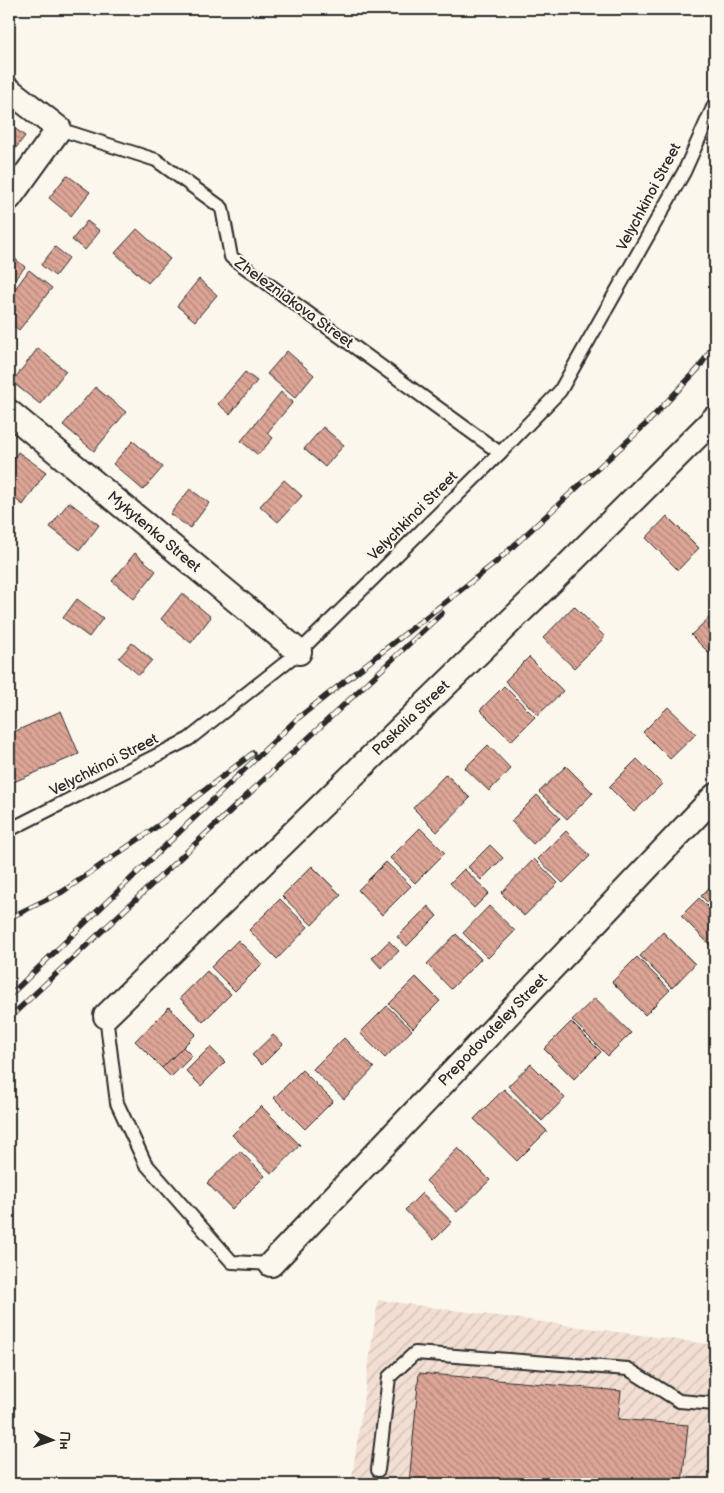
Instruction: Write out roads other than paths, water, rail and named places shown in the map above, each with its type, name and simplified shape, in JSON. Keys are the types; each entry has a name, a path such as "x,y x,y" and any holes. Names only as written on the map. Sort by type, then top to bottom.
{"street":[{"name":"Zhelezniakova Street","path":"9,90 59,129"},
{"path":"9,198 59,129"},
{"name":"Mykytenka Street","path":"9,412 299,652"},
{"name":"Paskalia Street","path":"106,1016 555,578 715,418"},
{"name":"Prepodovateley Street","path":"271,1264 715,796"}],"lane":[{"name":"Velychkinoi Street","path":"9,830 189,739 299,652 500,453 560,391 684,172 715,103"},
{"name":"Zhelezniakova Street","path":"59,129 156,160 222,208 231,257 500,453"},
{"path":"106,1016 117,1103 145,1163 232,1262 271,1264"},
{"path":"378,1470 389,1377 415,1353 628,1369 679,1401 715,1404"}],"railway":[{"path":"9,996 298,718 495,563 646,424 699,368 715,343"},
{"path":"9,1018 442,613"},
{"path":"9,918 62,892 162,823 253,753"}]}
